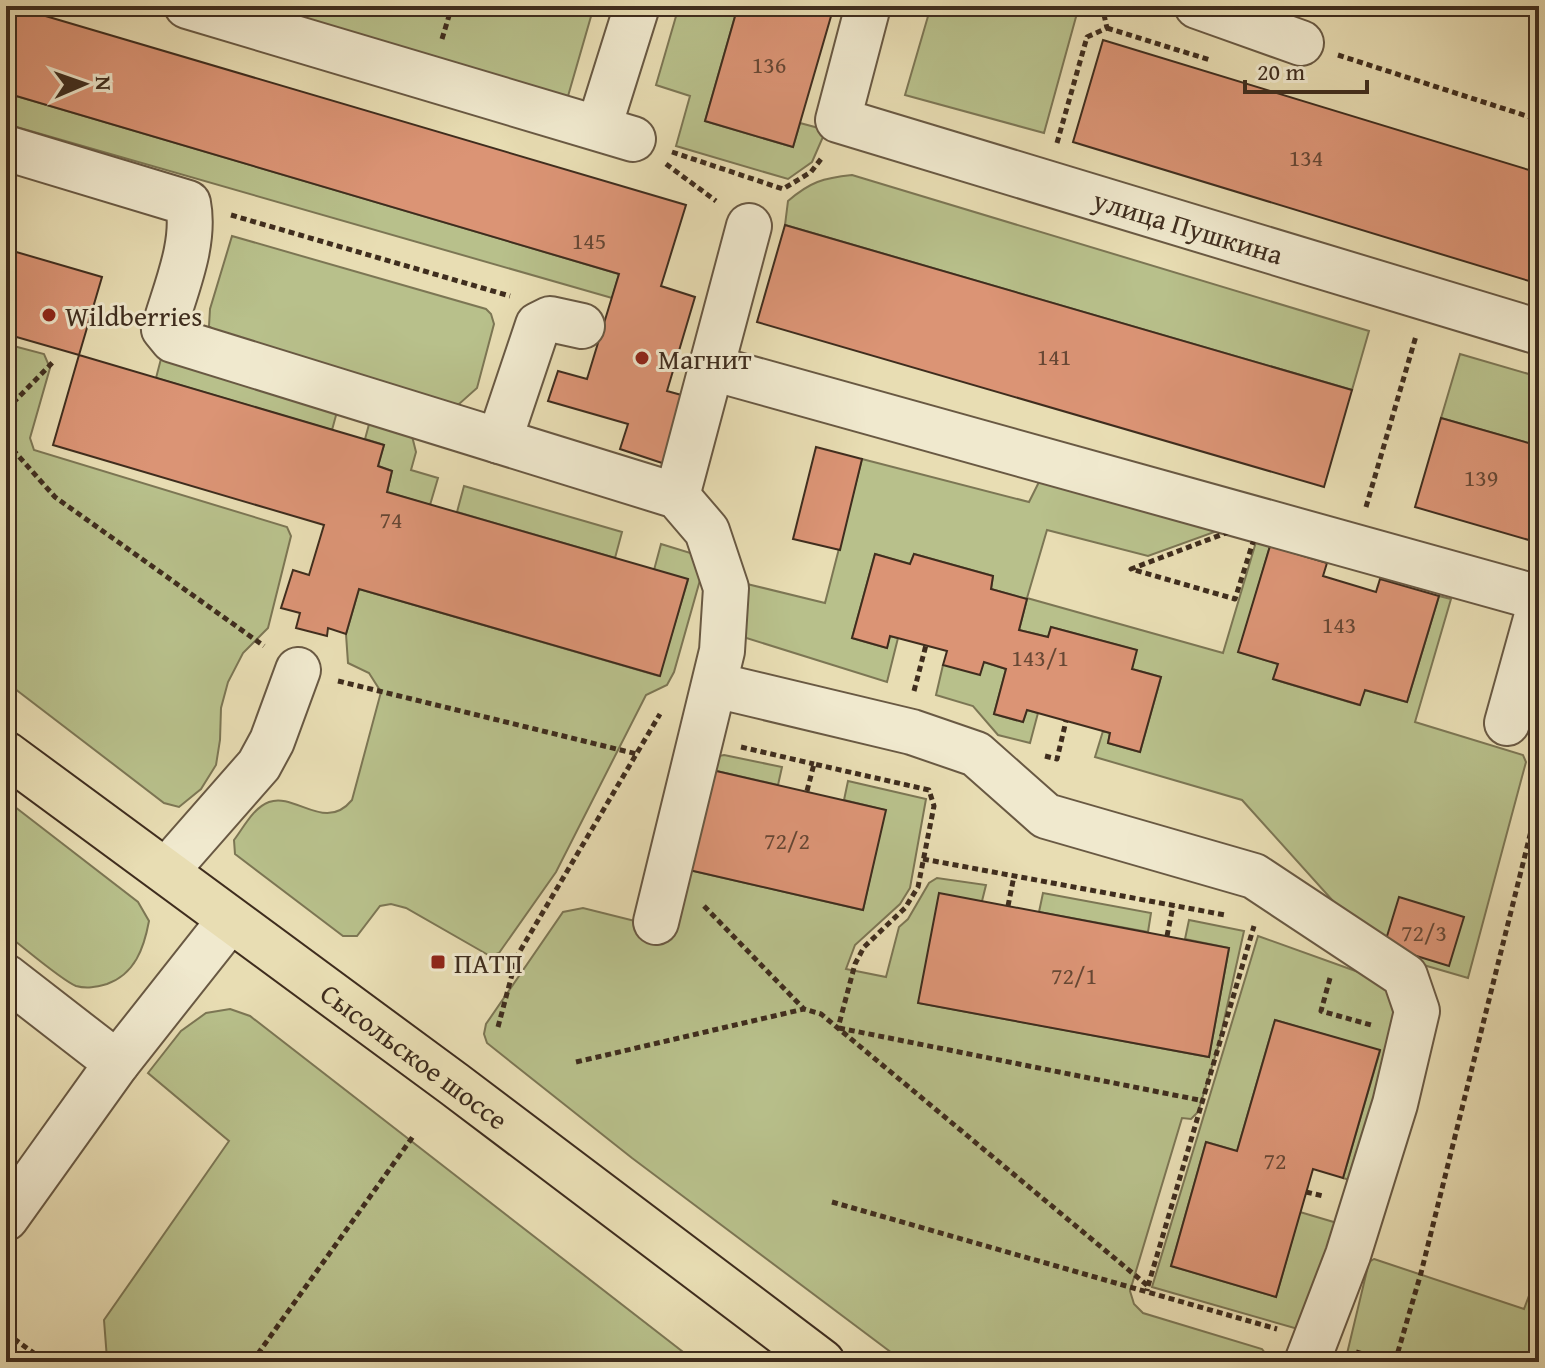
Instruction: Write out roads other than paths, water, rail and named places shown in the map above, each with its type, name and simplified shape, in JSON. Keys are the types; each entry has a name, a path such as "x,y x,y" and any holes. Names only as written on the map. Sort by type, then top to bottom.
{"main road":[{"name":"Сысольское шоссе","path":"6,754 454,1084 822,1362"}],"street":[{"path":"187,6 247,14 616,133 637,6"},
{"name":"улица Пушкина","path":"868,6 838,120 1539,332"},
{"path":"1197,6 1301,43"},
{"path":"6,148 188,203 191,219 186,251 164,329 173,340 677,496 707,531 726,588 722,651 656,922"},
{"path":"677,496 749,226"},
{"path":"499,441 538,325 550,319 582,326"},
{"path":"712,368 1539,598"},
{"path":"1507,723 1539,608"},
{"path":"166,871 259,765 272,741 297,671"},
{"path":"715,685 912,732 976,754 1046,816 1254,876 1405,976 1417,1011 1395,1104 1348,1255 1312,1351"},
{"path":"6,1218 117,1063 230,920"},
{"path":"6,977 117,1063"}],"place":[{"name":"Wildberries","path":"49,315"},
{"name":"Магнит","path":"642,358"},
{"name":"ПАТП","path":"438,962"}]}
